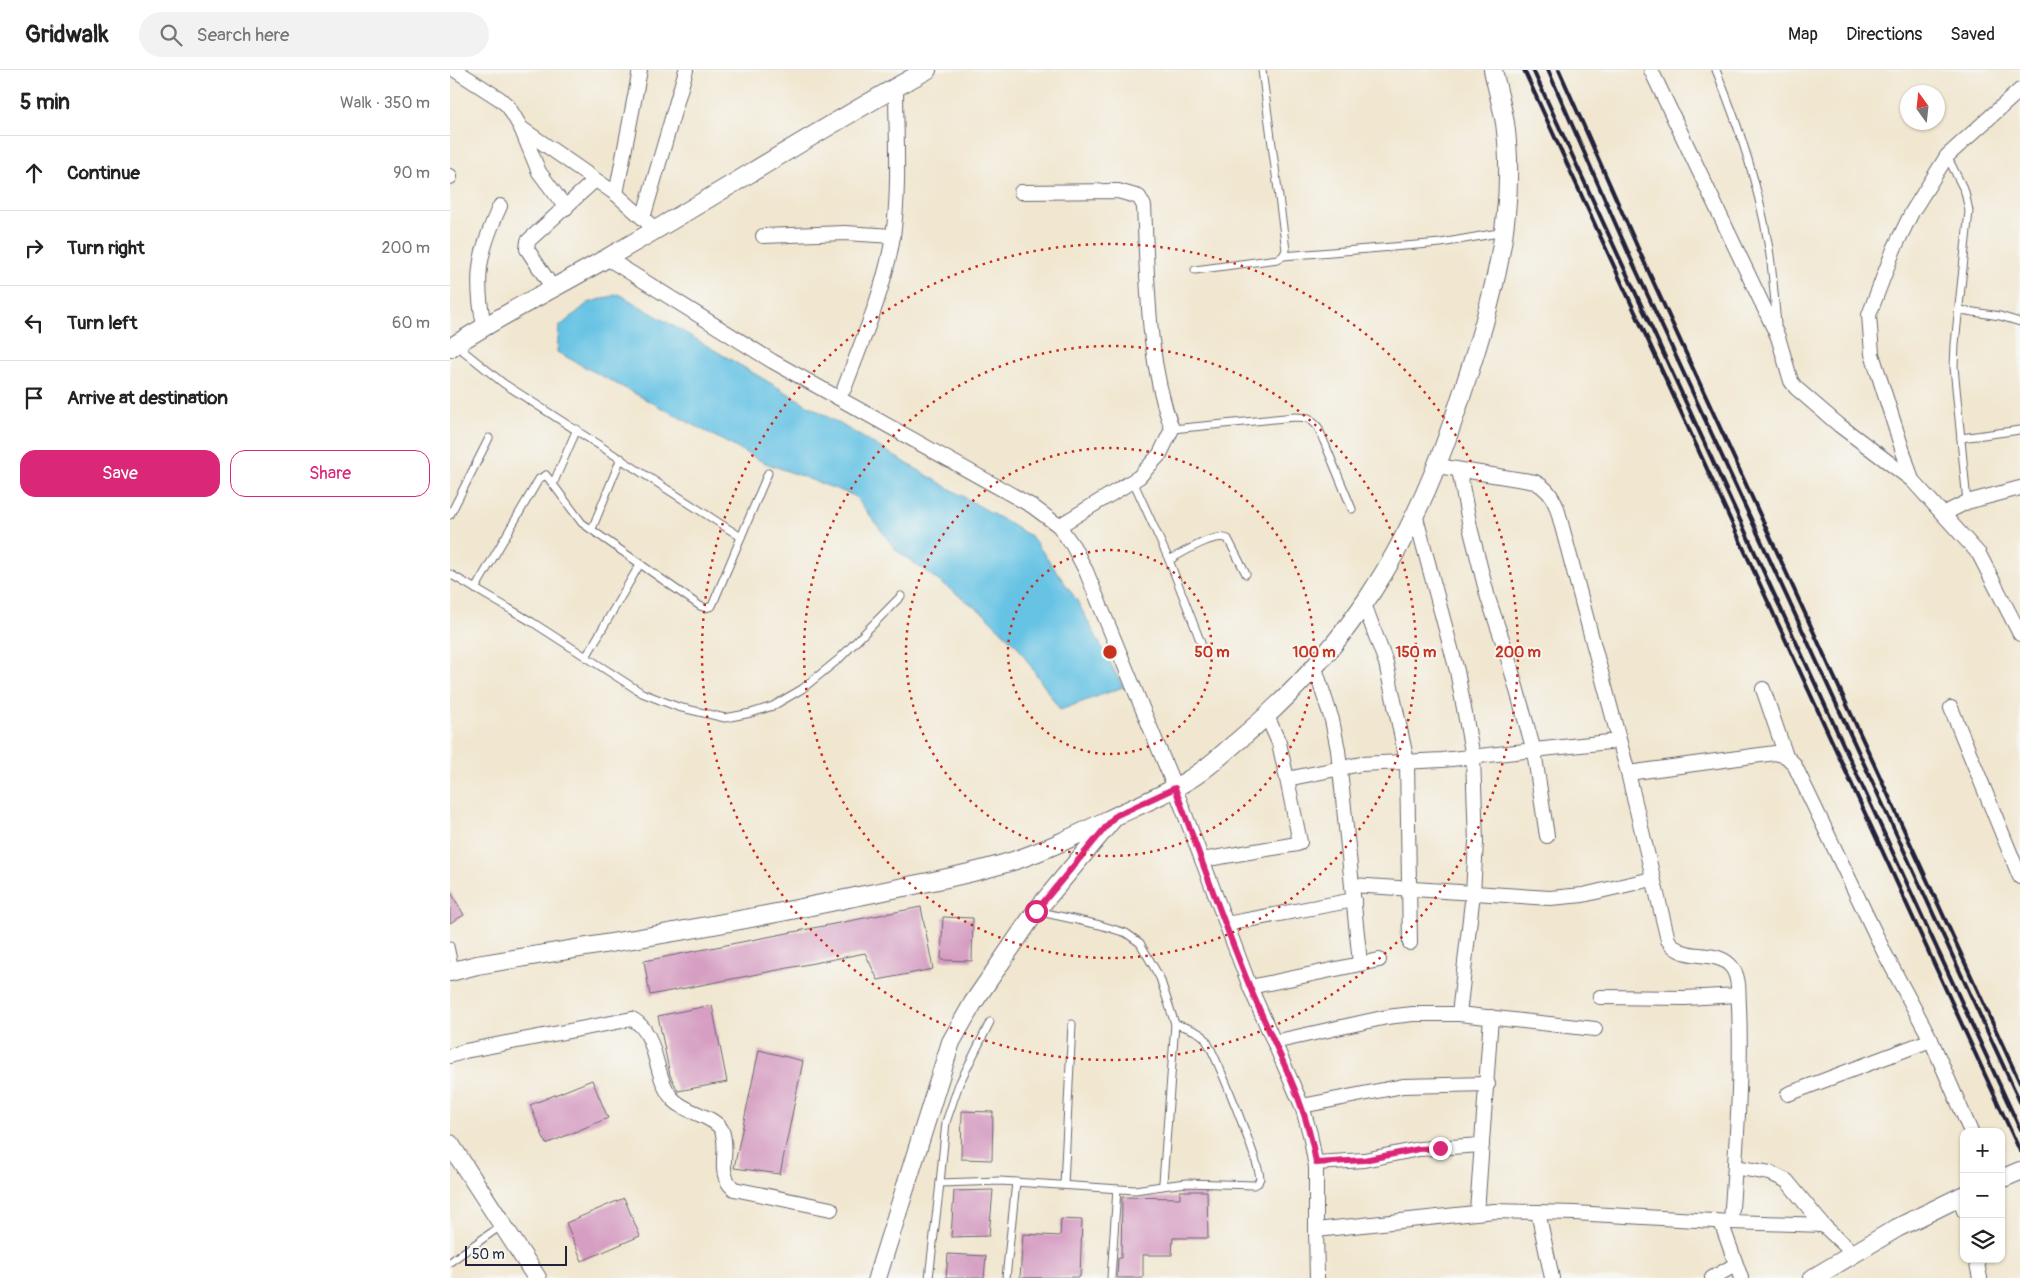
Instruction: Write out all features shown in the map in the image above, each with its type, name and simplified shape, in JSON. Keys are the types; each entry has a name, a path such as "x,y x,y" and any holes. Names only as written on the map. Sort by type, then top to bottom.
{"street":[{"path":"455,70 508,106 521,128 539,172 566,208"},
{"path":"616,194 640,70"},
{"path":"649,224 686,70"},
{"path":"453,347 484,326 552,286 607,258 649,224 926,70"},
{"path":"453,971 735,923 962,874 1047,849 1175,788 1194,777 1267,716 1315,668 1364,604 1399,547 1438,466 1500,267 1508,182 1505,124 1493,70"},
{"path":"1651,70 1778,337 1791,381 1796,388 1839,425 1912,480 1943,514 1979,554 2020,634"},
{"path":"844,389 882,284 893,236 897,188 896,86"},
{"path":"1912,480 1872,354 1869,315 1894,249 1912,212 1947,156 2020,90"},
{"path":"521,128 616,194 649,224"},
{"path":"552,286 527,245 528,241 595,180"},
{"path":"1021,192 1118,191 1132,193 1139,197 1144,206 1146,285 1154,362 1161,400 1172,429 1156,459 1133,480 1059,526"},
{"path":"484,326 479,302 480,255 500,206"},
{"path":"763,236 845,233 893,236"},
{"path":"607,258 772,361 1032,506 1059,526 1073,546 1086,571 1175,788 1250,987 1302,1106 1316,1163 1317,1278"},
{"path":"1438,466 1535,482 1543,486 1552,495 1558,508 1628,773 1662,923 1673,947 1680,952 1723,960 1730,964 1736,972 1741,1044 1735,1167 1726,1222 1735,1265 1741,1278"},
{"path":"1459,470 1470,527 1488,598 1506,651 1534,751 1547,836"},
{"path":"1943,514 1967,502 2020,488"},
{"path":"1415,514 1457,671 1473,757 1476,835 1473,894 1459,1014"},
{"path":"1364,604 1386,663 1406,762 1410,943"},
{"path":"1315,668 1332,720 1360,963"},
{"path":"1763,689 1786,756 1794,764 1885,954 1931,1040 1969,1128"},
{"path":"1951,708 2020,877"},
{"path":"1202,860 1300,842 1279,744 1267,716"},
{"path":"1287,779 1339,768 1473,757 1618,741"},
{"path":"1628,773 1775,753 1786,756"},
{"path":"877,1278 951,1042 972,1003 1036,911 1115,816"},
{"path":"1352,885 1473,894 1563,897 1652,879"},
{"path":"1226,924 1354,900"},
{"path":"1250,987 1379,960"},
{"path":"1600,996 1685,998 1738,995"},
{"path":"1274,1042 1387,1017 1459,1014 1595,1029"},
{"path":"1477,1212 1488,1084 1491,1017"},
{"path":"450,1056 504,1043 632,1019 640,1023 646,1032 671,1098 680,1106 716,1123 722,1130 724,1174 727,1183 734,1188 831,1209"},
{"path":"1788,1094 1931,1040"},
{"path":"1302,1106 1403,1086 1488,1084"},
{"path":"450,1144 537,1278"},
{"path":"1316,1163 1364,1160 1419,1149 1482,1145"},
{"path":"1735,1167 1770,1174 1787,1181 1824,1225 1853,1253"},
{"path":"2005,1177 2020,1171"},
{"path":"1813,1278 1897,1228 1960,1202"},
{"path":"1316,1230 1351,1228 1477,1212 1538,1212 1824,1225"},
{"path":"1538,1212 1552,1278"},
{"path":"1977,1263 1980,1278"},
{"path":"1712,1278 1735,1265"}],"lane":[{"path":"1262,70 1287,241 1283,256"},
{"path":"1716,70 1737,123 1760,202 1769,244 1778,337"},
{"path":"1947,156 1969,202 1970,223 1954,344 1954,367 1967,502"},
{"path":"1195,270 1283,256 1441,243 1504,232"},
{"path":"1960,310 2000,316 2020,322"},
{"path":"453,347 504,383 741,537"},
{"path":"1172,429 1295,417 1309,418 1318,426 1352,509"},
{"path":"553,484 577,429"},
{"path":"1961,438 2020,430"},
{"path":"450,515 489,438"},
{"path":"592,529 621,458"},
{"path":"476,589 539,479 546,476 572,511 592,529 700,606 708,608 712,606 768,473"},
{"path":"1133,480 1169,560 1201,643"},
{"path":"1169,560 1214,538 1224,537 1228,539 1246,574"},
{"path":"586,658 640,564"},
{"path":"450,574 532,622 642,693 678,707 725,718 751,714 773,706 802,689 839,659 900,596"},
{"path":"1036,911 1111,928 1126,934 1140,943 1160,978 1171,1005 1175,1024 1165,1175 1162,1186"},
{"path":"450,946 453,971"},
{"path":"929,1278 946,1122 959,1084 990,1022"},
{"path":"1064,1185 1072,1024"},
{"path":"940,1183 1016,1182 1135,1190 1187,1183 1254,1185 1258,1183 1260,1178 1221,1072 1208,1044 1196,1031 1175,1024"},
{"path":"1006,1278 1016,1182"},
{"path":"1111,1278 1117,1189"},
{"path":"450,1262 502,1225"}],"water":[{"path":"619,294 1032,537 1076,599 1123,687 1060,710 1018,647 983,613 896,550 855,496 763,462 557,352 559,327 588,303"}],"building":[{"path":"450,891 464,915 450,923"},
{"path":"921,907 933,969 878,980 865,953 650,995 644,961"},
{"path":"943,917 973,918 972,961 941,960"},
{"path":"712,1005 727,1082 678,1091 670,1075 658,1016"},
{"path":"759,1050 803,1061 780,1174 734,1168"},
{"path":"592,1080 608,1118 546,1144 530,1105"},
{"path":"962,1111 993,1112 992,1160 961,1159"},
{"path":"993,1190 989,1236 951,1237 954,1191"},
{"path":"1180,1191 1207,1191 1208,1238 1173,1238 1172,1255 1143,1255 1143,1278 1117,1278 1118,1258 1121,1258 1122,1197 1180,1198"},
{"path":"624,1198 640,1236 582,1261 566,1223"},
{"path":"1061,1219 1082,1220 1080,1277 1020,1278 1023,1234 1060,1236"},
{"path":"948,1254 986,1256 984,1278 946,1278"}],"railway":[{"path":"1524,70 2020,1151"},
{"path":"1533,70 2020,1129"},
{"path":"1548,70 1631,259 2020,1102"},
{"path":"1559,70 1641,255 2020,1083"}],"route":[{"path":"1036,911 1115,816 1175,788 1254,996 1302,1106 1316,1163 1364,1160 1419,1149 1440,1148"}]}
